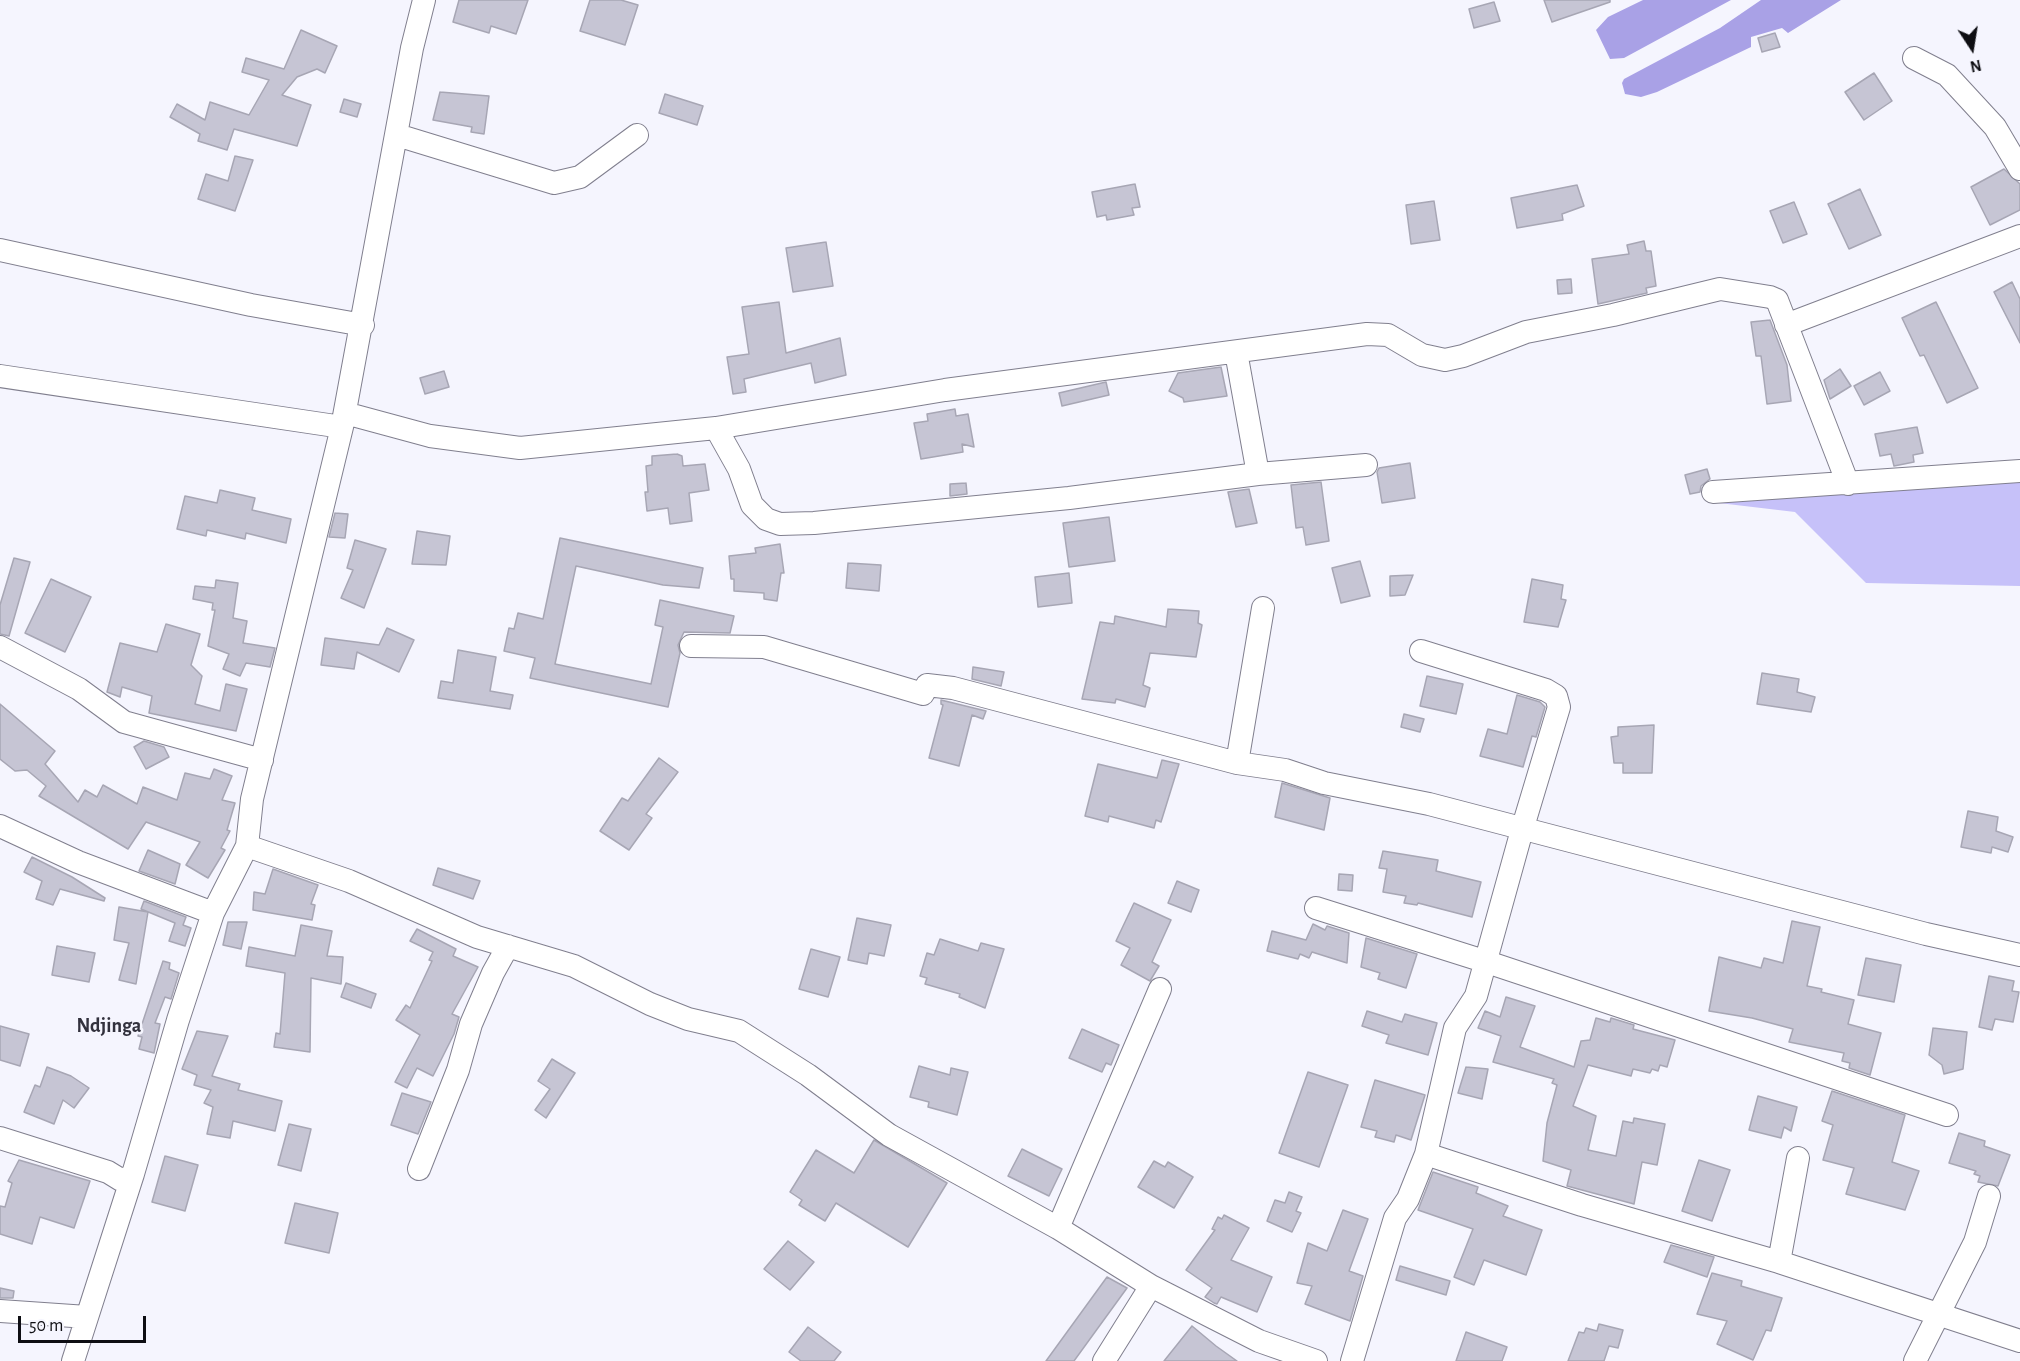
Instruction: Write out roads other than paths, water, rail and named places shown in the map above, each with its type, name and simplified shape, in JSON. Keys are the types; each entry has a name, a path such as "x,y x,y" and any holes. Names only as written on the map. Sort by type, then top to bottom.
{"street":[{"path":"73,1361 213,913 247,846 252,799 343,420 363,325 412,48 424,0"},
{"path":"1914,58 1947,75 1995,127 2020,169"},
{"path":"397,135 554,183 580,177 637,135"},
{"path":"1786,325 2020,236"},
{"path":"0,250 251,305 363,325"},
{"path":"0,376 343,420 430,436 520,448 716,428 945,390 1367,334 1388,335 1422,355 1445,360 1463,356 1526,332 1613,315 1720,289 1777,300 1848,484"},
{"path":"1236,352 1258,474"},
{"path":"716,428 739,469 752,505 766,519 780,524 814,523 1069,498 1258,474 1366,465"},
{"path":"1713,492 2020,471"},
{"path":"1237,763 1263,608"},
{"path":"691,646 764,647 923,694 927,685 954,688 1237,763 1285,770 1324,783 1429,804 1926,934 2020,955"},
{"path":"0,647 79,688 124,722 262,760"},
{"path":"1352,1361 1395,1218 1408,1199 1426,1154 1455,1028 1476,996 1487,962 1522,830 1559,707 1556,696 1546,690 1421,651"},
{"path":"0,826 78,862 213,913"},
{"path":"247,846 349,881 412,911 477,937 574,966 650,1004 679,1015 739,1031 808,1076 890,1136 1058,1228 1151,1286 1258,1341 1316,1361"},
{"path":"1316,908 1487,962 1947,1115"},
{"path":"419,1169 458,1070 471,1024 492,973 508,946"},
{"path":"1058,1228 1160,989"},
{"path":"0,1138 108,1173 121,1180 132,1176"},
{"path":"1426,1154 1582,1205 1779,1262 2020,1341"},
{"path":"1779,1262 1798,1158"},
{"path":"1916,1361 1976,1242 1989,1196"},
{"path":"1104,1361 1151,1286"},
{"path":"0,1311 87,1317"}],"district":[{"name":"Ndjinga","path":"109,1026"}]}
